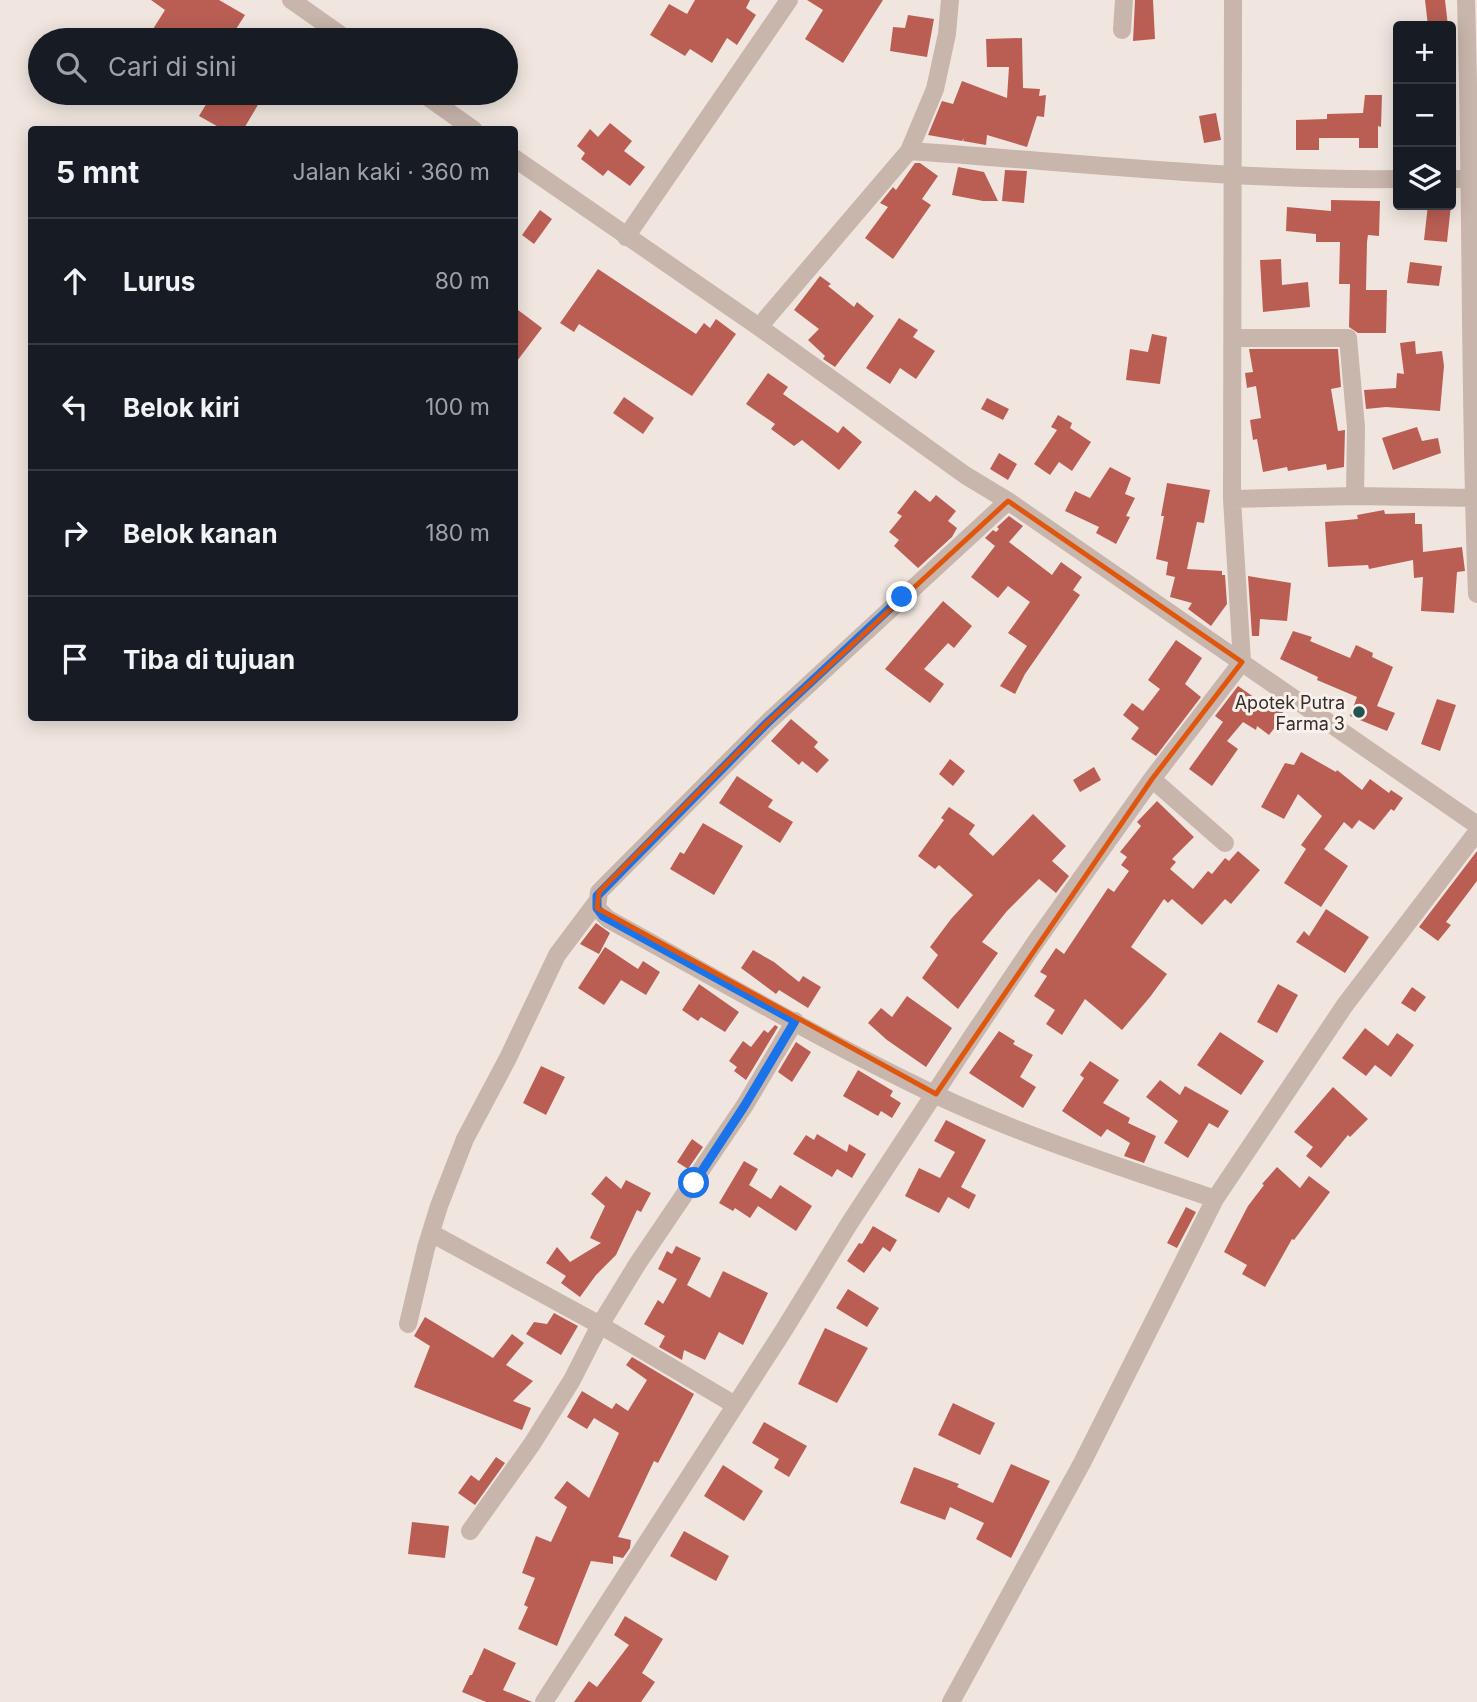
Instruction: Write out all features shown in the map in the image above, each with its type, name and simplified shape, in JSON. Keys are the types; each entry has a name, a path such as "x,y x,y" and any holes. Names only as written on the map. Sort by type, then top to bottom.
{"street":[{"path":"291,0 331,28"},
{"path":"626,237 789,0"},
{"path":"759,327 909,151 936,89 947,34 950,0"},
{"path":"1122,30 1124,0"},
{"path":"544,1702 849,1224 1037,940 1152,779 1242,662 1232,499 1233,0"},
{"path":"1466,0 1474,179 1477,594"},
{"path":"439,105 468,126"},
{"path":"909,151 1234,176 1393,179"},
{"path":"518,161 759,327 965,475 1008,501 1477,825"},
{"path":"1456,179 1474,179"},
{"path":"1234,338 1348,338 1356,427 1355,496"},
{"path":"1232,499 1355,496 1475,498"},
{"path":"408,1324 431,1233 465,1139 508,1058 557,955 596,903 599,892 767,723 1008,501"},
{"path":"1152,779 1225,843"},
{"path":"951,1702 1082,1463 1215,1199 1345,1005 1477,832"},
{"path":"596,903 603,916 936,1094 1047,1143 1215,1199"},
{"path":"470,1531 532,1444 572,1380 600,1325 638,1263 738,1116 795,1021"},
{"path":"431,1233 600,1325 735,1405"}],"highlighted area":[{"path":"1008,501 1242,662 1152,779 936,1094 597,908 599,892 767,723"}],"building":[{"path":"151,0 219,0 245,15 237,28 154,28 165,10"},
{"path":"695,0 750,0 746,8 756,15 737,45 727,38 712,63 690,49 685,56 650,35 669,4 687,14"},
{"path":"807,0 883,0 843,63 805,39 823,10"},
{"path":"1135,0 1153,0 1155,39 1133,41"},
{"path":"1425,0 1445,0 1447,21 1427,21"},
{"path":"908,15 934,19 927,57 890,51 893,27 905,28"},
{"path":"1022,38 1023,88 1040,89 1039,96 1046,95 1044,117 1037,116 1027,147 987,135 986,145 963,141 964,138 962,141 928,135 942,101 953,104 962,81 1007,98 1009,67 987,67 986,39"},
{"path":"1365,95 1382,95 1378,148 1359,148 1359,138 1319,138 1319,150 1296,150 1296,120 1327,119 1327,114 1363,113"},
{"path":"206,105 258,105 245,126 217,126 199,116"},
{"path":"1216,113 1221,140 1204,143 1199,116"},
{"path":"610,123 632,141 624,151 645,167 630,186 608,170 603,176 581,159 585,153 577,146 590,129 598,137"},
{"path":"915,163 920,163 938,176 922,199 931,205 893,259 865,238 888,207 880,203 893,187 896,190"},
{"path":"958,167 984,172 998,201 952,195"},
{"path":"1005,170 1027,171 1024,203 1002,201"},
{"path":"1331,200 1380,201 1379,236 1368,235 1366,290 1387,290 1386,333 1358,333 1349,327 1350,284 1339,284 1340,242 1316,242 1316,234 1286,231 1287,207 1331,211"},
{"path":"540,210 552,219 534,244 522,235"},
{"path":"1427,210 1450,210 1447,242 1424,240"},
{"path":"1281,259 1282,285 1308,282 1310,307 1263,312 1260,260"},
{"path":"1410,262 1442,266 1439,286 1407,283"},
{"path":"598,269 696,334 704,323 710,328 716,319 736,334 692,396 579,324 574,332 560,323"},
{"path":"820,276 854,307 857,302 874,316 835,367 823,359 825,356 808,340 819,329 794,310"},
{"path":"518,310 542,328 518,360"},
{"path":"899,318 918,330 913,337 935,351 916,379 900,368 890,384 866,368"},
{"path":"1152,334 1167,337 1160,384 1126,380 1130,349 1148,352"},
{"path":"1415,341 1416,354 1442,351 1444,366 1440,411 1386,407 1366,409 1364,390 1396,388 1397,373 1404,374 1400,343"},
{"path":"1249,349 1338,349 1341,387 1331,389 1338,431 1345,430 1344,467 1327,470 1326,464 1288,471 1287,467 1263,472 1257,439 1253,440 1250,420 1261,418 1256,386 1247,388 1245,373 1253,372"},
{"path":"768,373 788,387 783,394 838,433 843,426 862,442 839,470 802,440 794,446 771,429 775,424 746,404"},
{"path":"624,397 654,418 643,434 613,413"},
{"path":"987,398 1009,409 1003,420 981,409"},
{"path":"1058,415 1072,423 1070,428 1091,442 1072,471 1059,462 1050,475 1034,464 1057,430 1051,427"},
{"path":"1417,427 1422,441 1438,438 1441,453 1393,470 1382,438"},
{"path":"999,453 1017,464 1008,480 990,469"},
{"path":"1110,467 1131,478 1125,494 1135,498 1126,516 1130,517 1116,544 1096,533 1099,527 1065,511 1075,491 1090,498"},
{"path":"1167,483 1210,490 1204,523 1197,522 1187,569 1222,571 1222,575 1225,575 1227,604 1211,626 1188,609 1192,603 1170,597 1175,577 1166,575 1168,562 1156,559"},
{"path":"915,490 930,502 936,495 956,511 948,521 957,528 952,537 918,568 894,546 899,540 889,532 902,516 897,513"},
{"path":"1384,510 1385,514 1415,513 1415,524 1422,524 1423,552 1462,547 1465,571 1457,572 1454,613 1421,611 1423,577 1414,578 1413,560 1369,569 1368,565 1328,567 1325,522 1358,519 1357,515"},
{"path":"1009,516 1023,526 1009,542 1052,575 1061,562 1082,577 1073,590 1080,595 1025,674 1015,694 1000,686 1027,646 1008,633 1030,602 1008,586 998,598 971,577 995,546 985,538 993,530 996,532 999,529 997,527"},
{"path":"1248,576 1291,583 1287,621 1260,619 1259,636 1252,636"},
{"path":"943,601 972,626 954,648 948,643 924,669 944,684 930,703 885,669"},
{"path":"1293,631 1312,637 1310,641 1350,658 1356,645 1373,653 1372,657 1393,667 1377,706 1395,713 1387,731 1350,716 1357,697 1317,680 1318,677 1280,659"},
{"path":"1176,640 1202,658 1185,684 1201,697 1156,756 1131,739 1139,728 1123,715 1132,703 1143,711 1160,689 1148,680"},
{"path":"1238,686 1268,707 1270,704 1285,714 1269,735 1257,726 1256,730 1243,722 1227,741 1238,749 1212,786 1189,769 1223,722 1215,716"},
{"path":"1437,699 1456,705 1440,751 1421,744"},
{"path":"791,719 818,742 814,747 829,760 817,773 802,761 799,765 771,741"},
{"path":"1301,752 1336,772 1337,770 1362,790 1370,779 1389,793 1391,790 1403,798 1374,830 1359,820 1352,829 1344,822 1324,849 1348,866 1321,907 1284,883 1306,849 1301,845 1322,816 1298,794 1284,819 1261,807 1285,763 1294,765"},
{"path":"950,759 965,771 953,786 939,774"},
{"path":"1094,767 1101,780 1080,792 1073,780"},
{"path":"737,776 773,800 768,807 793,822 780,843 719,803"},
{"path":"1157,801 1194,837 1172,859 1176,862 1170,869 1193,889 1208,871 1212,874 1225,858 1229,861 1238,851 1260,870 1231,904 1225,899 1202,925 1172,899 1168,903 1164,899 1131,947 1167,974 1150,997 1122,1030 1085,999 1062,1035 1046,1024 1055,1010 1034,996 1047,976 1040,972 1056,948 1064,954 1108,888 1114,892 1129,871 1121,865 1127,857 1120,852 1141,826 1137,822"},
{"path":"949,807 975,825 969,834 993,856 1033,814 1066,846 1052,861 1069,876 1056,893 1039,879 1007,911 982,942 998,953 958,1009 922,978 938,955 930,947 973,895 939,865 935,869 918,856 944,820 941,818"},
{"path":"703,823 743,846 714,895 670,869 680,852 684,854"},
{"path":"1477,851 1477,881 1446,922 1451,925 1438,941 1419,927"},
{"path":"1326,909 1369,937 1345,973 1296,942 1304,931 1309,936"},
{"path":"596,923 610,933 599,954 580,944"},
{"path":"605,947 638,969 643,961 660,972 646,995 621,980 604,1005 578,988"},
{"path":"753,950 774,962 799,982 803,976 821,987 808,1008 779,990 776,994 741,968"},
{"path":"699,984 739,1012 725,1032 701,1017 698,1021 682,1010"},
{"path":"1278,984 1298,995 1277,1033 1257,1022"},
{"path":"1412,987 1426,997 1415,1012 1401,1003"},
{"path":"907,996 952,1028 926,1067 868,1023 881,1008 892,1017"},
{"path":"775,1025 778,1027 746,1080 734,1071 737,1067 729,1061 743,1041 751,1047 764,1030 768,1033"},
{"path":"1365,1028 1388,1046 1397,1033 1414,1045 1391,1077 1375,1065 1366,1076 1342,1058"},
{"path":"999,1031 1015,1041 1013,1044 1033,1055 1020,1077 1036,1087 1023,1108 969,1073"},
{"path":"1220,1032 1264,1061 1241,1095 1197,1065"},
{"path":"796,1042 811,1052 792,1082 778,1072"},
{"path":"1090,1061 1119,1080 1103,1103 1130,1118 1128,1123 1156,1136 1144,1163 1124,1156 1130,1143 1107,1129 1101,1137 1062,1111 1084,1078 1080,1075"},
{"path":"541,1066 565,1077 546,1115 523,1103"},
{"path":"858,1070 893,1091 890,1096 901,1103 892,1118 881,1111 878,1116 843,1096"},
{"path":"1160,1080 1180,1095 1185,1086 1229,1111 1218,1128 1209,1123 1188,1158 1164,1143 1178,1121 1146,1097"},
{"path":"1333,1087 1368,1119 1350,1137 1348,1135 1321,1168 1306,1156 1313,1147 1294,1132"},
{"path":"946,1120 986,1140 961,1187 976,1195 969,1209 948,1197 939,1213 905,1196 919,1168 940,1178 955,1152 934,1141"},
{"path":"817,1134 847,1152 849,1144 866,1154 852,1178 837,1169 832,1177 793,1154 806,1135 814,1140"},
{"path":"692,1139 703,1147 688,1169 677,1162"},
{"path":"744,1161 758,1169 749,1185 771,1199 780,1185 812,1206 796,1231 758,1206 750,1218 735,1208 733,1211 719,1203"},
{"path":"1277,1167 1300,1188 1309,1176 1330,1192 1294,1240 1292,1239 1265,1287 1242,1274 1247,1265 1224,1252 1248,1206"},
{"path":"606,1176 621,1189 626,1180 651,1193 641,1212 637,1210 616,1255 596,1275 580,1297 561,1283 566,1276 546,1263 557,1247 570,1262 601,1243 590,1238 605,1206 591,1194"},
{"path":"1186,1207 1196,1212 1177,1248 1167,1243"},
{"path":"873,1226 897,1240 890,1252 883,1247 864,1273 847,1261"},
{"path":"676,1246 701,1258 687,1285 710,1298 723,1271 768,1293 743,1345 719,1332 705,1360 684,1350 682,1360 659,1347 665,1336 644,1324 658,1300 663,1304 677,1279 658,1269 667,1251 672,1254"},
{"path":"848,1289 879,1308 867,1327 836,1308"},
{"path":"554,1313 578,1326 561,1355 526,1334 534,1322 547,1324"},
{"path":"425,1317 493,1358 512,1334 524,1343 506,1365 533,1381 513,1401 531,1408 522,1430 414,1387 430,1346 414,1336"},
{"path":"825,1328 868,1348 837,1403 798,1384"},
{"path":"632,1357 694,1394 658,1463 654,1461 618,1537 631,1540 630,1548 623,1558 613,1556 613,1564 591,1561 557,1646 518,1629 528,1607 524,1605 535,1578 522,1573 536,1536 551,1542 567,1507 554,1498 567,1481 589,1498 619,1433 594,1418 587,1429 567,1417 582,1391 612,1409 616,1403 628,1411 647,1380 626,1365"},
{"path":"953,1403 995,1423 980,1455 938,1435"},
{"path":"764,1422 807,1446 789,1477 774,1468 779,1459 752,1443"},
{"path":"496,1457 505,1463 475,1505 458,1493 471,1475 479,1481"},
{"path":"1011,1464 1050,1481 1011,1558 976,1539 984,1523 950,1507 945,1520 900,1503 914,1467 959,1484 957,1487 993,1503"},
{"path":"723,1465 763,1491 744,1521 704,1496"},
{"path":"412,1522 449,1526 445,1558 408,1554"},
{"path":"684,1531 729,1556 716,1581 670,1556"},
{"path":"625,1616 663,1639 642,1673 655,1682 641,1702 574,1702 589,1681 597,1687 629,1645 614,1635"},
{"path":"484,1648 516,1663 503,1690 532,1702 486,1702 462,1692"}],"place":[{"name":"Apotek Putra Farma 3","path":"1359,712"}],"route":[{"path":"694,1183 795,1021 603,916 597,908 597,896 767,723 902,597"}]}
